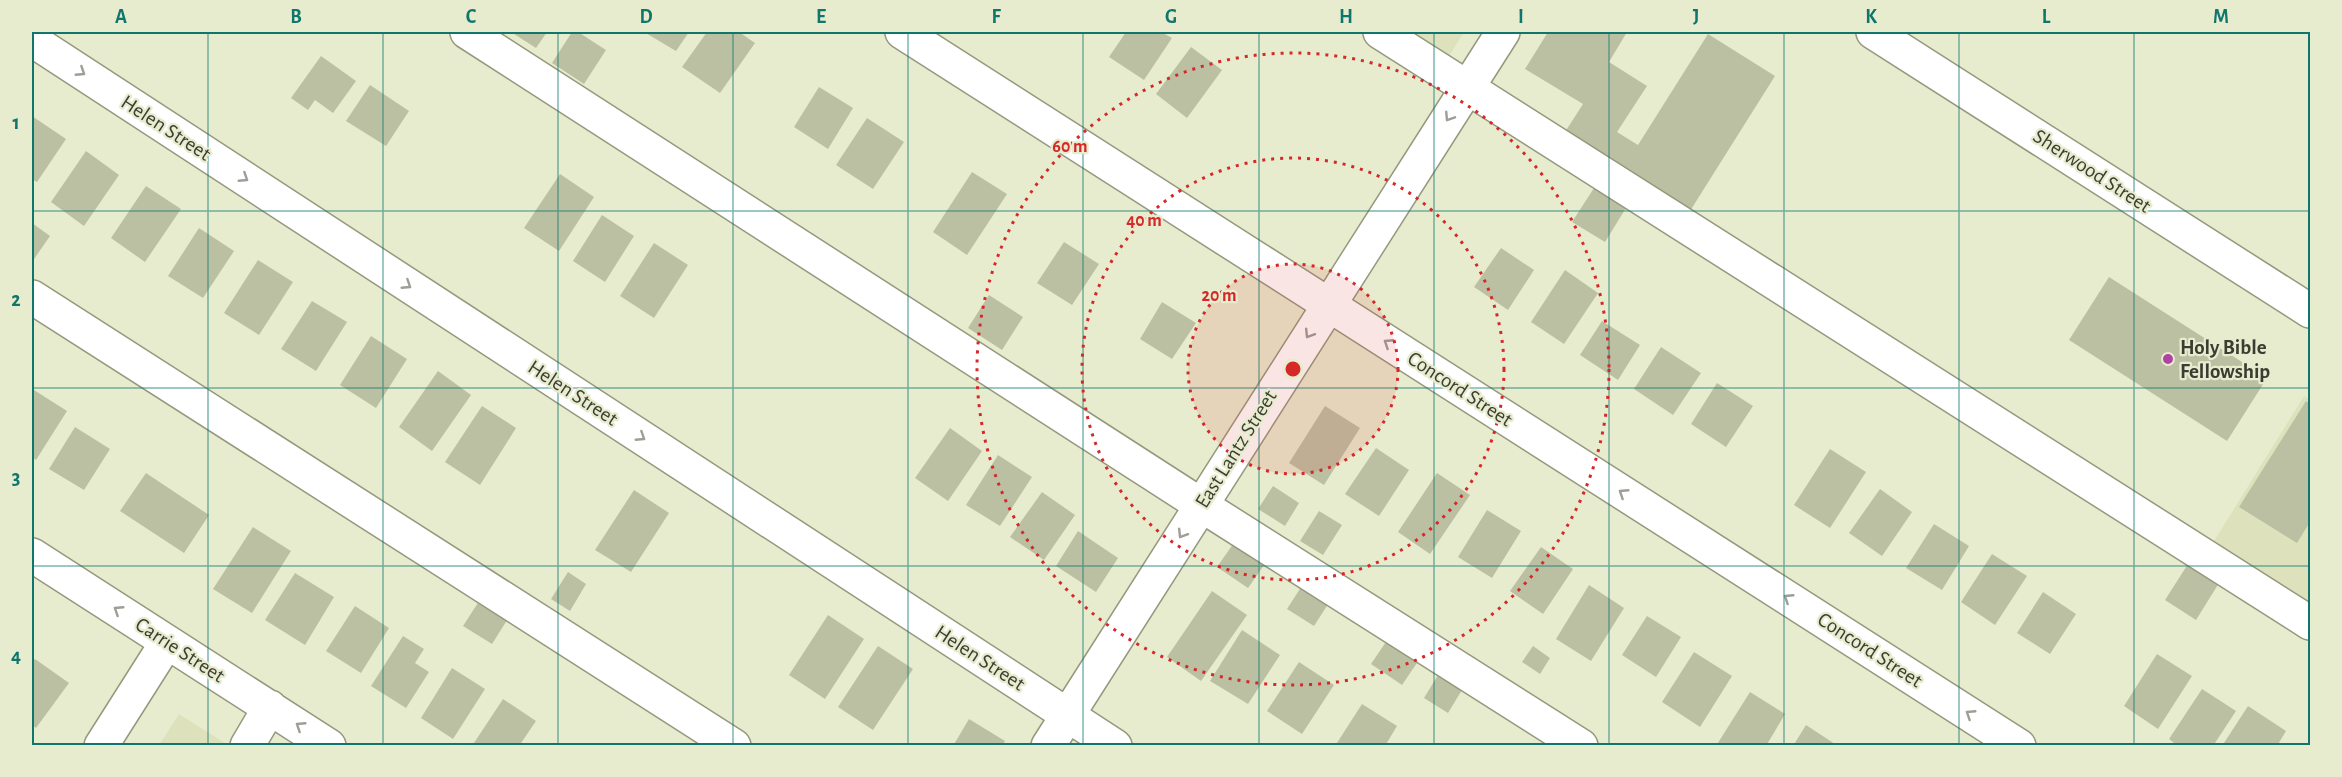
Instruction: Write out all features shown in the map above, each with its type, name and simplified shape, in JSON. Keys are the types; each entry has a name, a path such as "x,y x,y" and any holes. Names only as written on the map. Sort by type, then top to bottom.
{"street":[{"path":"467,32 1201,505 1581,746"},
{"name":"Concord Street","path":"902,32 2019,746"},
{"path":"1380,32 2310,623"},
{"name":"East Lantz Street","path":"1048,746 1503,32"},
{"name":"Sherwood Street","path":"1873,32 2310,311"},
{"name":"Helen Street","path":"32,40 1115,746"},
{"path":"32,297 734,746"},
{"name":"Carrie Street","path":"32,555 329,746"},
{"path":"101,746 167,642"},
{"path":"247,746 270,707"}],"shaded area":[{"path":"1406,32 1464,32 1448,58"},
{"path":"2304,396 2310,399 2310,607 2211,546"},
{"path":"179,714 228,745 159,745"}],"building":[{"path":"511,32 547,32 536,48"},
{"path":"572,32 578,32 606,50 584,84 552,63"},
{"path":"644,32 689,32 676,51"},
{"path":"707,32 739,32 755,43 720,93 682,67"},
{"path":"1126,32 1161,32 1172,38 1144,80 1109,57"},
{"path":"1548,32 1627,32 1609,62 1647,86 1617,132 1638,145 1708,34 1775,76 1690,211 1565,132 1583,104 1525,69"},
{"path":"1191,47 1222,70 1187,118 1156,94"},
{"path":"321,56 356,81 333,113 315,100 308,110 291,98"},
{"path":"370,85 409,111 386,146 346,121"},
{"path":"819,87 853,108 828,149 794,127"},
{"path":"32,116 66,139 37,182 32,179"},
{"path":"867,118 904,142 873,189 836,165"},
{"path":"86,151 119,175 84,226 51,202"},
{"path":"972,172 1007,194 967,255 933,232"},
{"path":"560,174 594,197 559,251 524,228"},
{"path":"146,186 181,209 145,262 111,238"},
{"path":"1594,188 1626,208 1605,242 1572,222"},
{"path":"602,215 634,236 605,282 573,261"},
{"path":"32,223 50,236 32,262"},
{"path":"199,228 234,251 203,298 168,276"},
{"path":"1064,242 1099,264 1072,305 1037,283"},
{"path":"654,243 688,265 654,318 620,296"},
{"path":"1501,248 1534,270 1508,310 1474,287"},
{"path":"258,260 293,282 259,335 224,313"},
{"path":"1565,270 1598,293 1564,344 1531,322"},
{"name":"Holy Bible Fellowship","path":"2109,277 2267,378 2227,441 2069,340"},
{"path":"989,295 1023,317 1002,350 968,328"},
{"path":"312,301 347,322 316,371 281,349"},
{"path":"1162,302 1196,323 1172,359 1140,339"},
{"path":"1602,321 1640,345 1618,380 1580,355"},
{"path":"371,336 407,359 376,408 340,385"},
{"path":"1661,347 1701,373 1673,415 1634,389"},
{"path":"438,371 471,395 432,451 399,427"},
{"path":"1717,383 1753,406 1726,447 1691,424"},
{"path":"34,390 67,411 36,460 32,457 32,394"},
{"path":"2306,401 2310,404 2310,522 2297,543 2239,507"},
{"path":"482,406 516,428 480,485 445,462"},
{"path":"1325,406 1360,428 1324,485 1289,463"},
{"path":"75,427 110,449 84,490 49,469"},
{"path":"950,428 982,451 948,501 915,478"},
{"path":"1376,448 1409,470 1379,516 1345,494"},
{"path":"1830,449 1866,472 1830,528 1794,505"},
{"path":"998,455 1032,477 1000,526 966,505"},
{"path":"146,473 209,515 184,553 120,511"},
{"path":"1437,473 1470,495 1430,554 1398,532"},
{"path":"1273,486 1299,503 1285,526 1258,509"},
{"path":"1880,489 1912,512 1882,556 1849,533"},
{"path":"634,490 669,513 631,572 595,550"},
{"path":"1042,492 1075,515 1044,560 1010,537"},
{"path":"1487,510 1521,531 1492,578 1458,557"},
{"path":"1319,511 1342,525 1323,555 1300,541"},
{"path":"1934,524 1969,546 1942,590 1906,568"},
{"path":"253,527 291,551 252,613 213,589"},
{"path":"1078,531 1118,558 1096,592 1056,566"},
{"path":"1238,537 1269,558 1248,588 1217,567"},
{"path":"1541,547 1573,569 1543,614 1510,591"},
{"path":"1992,554 2027,576 1995,625 1961,602"},
{"path":"2188,564 2219,583 2196,620 2165,600"},
{"path":"568,572 586,584 570,611 551,599"},
{"path":"295,573 334,597 305,645 265,620"},
{"path":"1305,581 1332,598 1314,626 1287,609"},
{"path":"1589,585 1624,608 1591,661 1556,639"},
{"path":"1212,591 1247,615 1201,681 1167,657"},
{"path":"2043,592 2076,614 2050,654 2017,633"},
{"path":"483,595 511,614 492,644 463,626"},
{"path":"355,606 389,628 361,673 326,651"},
{"path":"828,615 864,639 825,699 789,675"},
{"path":"1647,616 1681,637 1656,677 1622,655"},
{"path":"1242,630 1280,655 1248,704 1210,681"},
{"path":"403,636 424,649 415,663 429,672 406,708 371,686"},
{"path":"1390,636 1421,657 1402,685 1371,664"},
{"path":"878,646 913,669 873,730 838,707"},
{"path":"1533,646 1550,658 1540,674 1522,662"},
{"path":"1694,652 1732,676 1700,727 1662,702"},
{"path":"2157,654 2192,676 2158,729 2124,706"},
{"path":"35,659 69,683 36,728 32,725 32,663"},
{"path":"1299,662 1334,685 1302,734 1267,711"},
{"path":"452,668 485,689 453,739 421,718"},
{"path":"1441,670 1465,685 1448,713 1424,698"},
{"path":"2202,689 2236,711 2213,746 2178,746 2169,739"},
{"path":"1750,692 1785,714 1766,746 1716,746"},
{"path":"503,699 536,721 519,746 472,746"},
{"path":"1362,704 1397,726 1385,746 1335,746"},
{"path":"2248,706 2286,731 2277,746 2222,746"},
{"path":"969,719 1005,741 1002,746 953,746"},
{"path":"1806,725 1838,746 1793,746"}],"place":[{"name":"Holy Bible Fellowship","path":"2168,359"}]}
